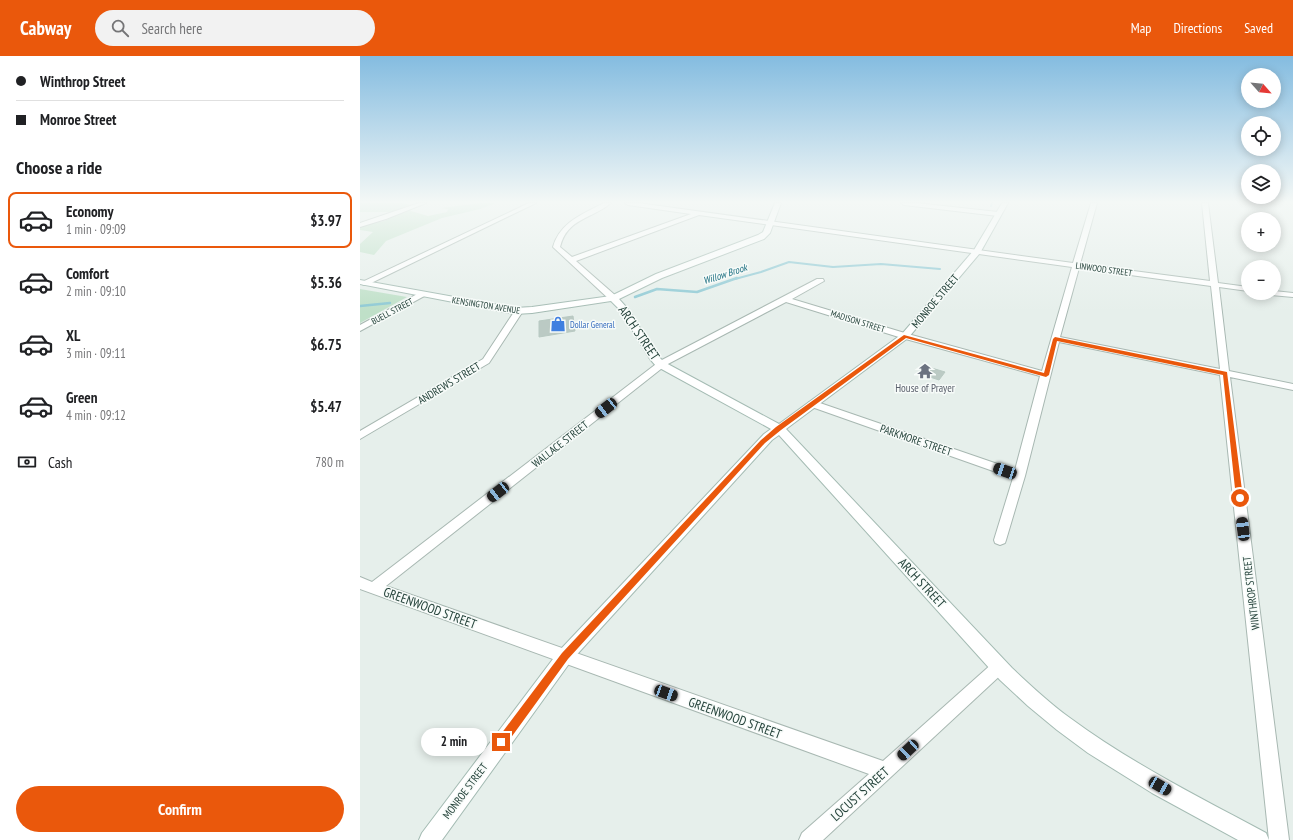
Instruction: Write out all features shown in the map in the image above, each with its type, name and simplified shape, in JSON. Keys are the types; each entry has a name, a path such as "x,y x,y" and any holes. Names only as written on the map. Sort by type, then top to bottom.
{"street":[{"path":"362,283 455,240"},
{"path":"558,240 556,247 613,298"},
{"path":"571,260 626,240"},
{"name":"KENSINGTON AVENUE","path":"362,283 519,311 613,298 659,276 754,240"},
{"name":"LINWOOD STREET","path":"896,240 1241,288"},
{"name":"MONROE STREET","path":"429,840 565,656 763,442 778,428 906,336 977,251 984,240"},
{"path":"1000,540 1084,240"},
{"name":"WINTHROP STREET","path":"1210,240 1279,840"},
{"name":"WALLACE STREET","path":"367,585 661,365 723,330 820,281"},
{"path":"1281,293 1293,295"},
{"name":"BUELL STREET","path":"360,328 424,294"},
{"name":"ARCH STREET","path":"613,298 622,306 655,359 661,365 778,428 788,436 999,666 1042,707 1095,746 1153,782 1259,840"},
{"name":"MADISON STREET","path":"785,299 906,336 1046,375"},
{"name":"ANDREWS STREET","path":"360,436 486,361 519,311"},
{"path":"1055,339 1293,387"},
{"name":"PARKMORE STREET","path":"813,404 1019,476"},
{"name":"GREENWOOD STREET","path":"367,585 885,771"},
{"name":"LOCUST STREET","path":"810,840 999,666"}],"green space":[{"path":"365,240 389,240 386,241 374,255 360,252 360,244"},
{"path":"360,289 407,297 360,323"}],"building":[{"name":"Dollar General","path":"573,316 575,331 539,337 539,321"},
{"path":"925,366 945,372 939,380 918,373"}],"waterway":[{"name":"Willow Brook","path":"735,279 789,262 833,267 881,264 940,269"},
{"name":"Willow Brook","path":"635,297 657,289 697,292 737,278"},
{"name":"Willow Brook","path":"360,306 390,303"}],"place":[{"name":"Dollar General","path":"558,324"},
{"name":"House of Prayer","path":"925,371"}],"route":[{"path":"501,742 565,656 763,442 778,428 906,336 1046,375 1055,339 1225,374 1240,498"}]}
